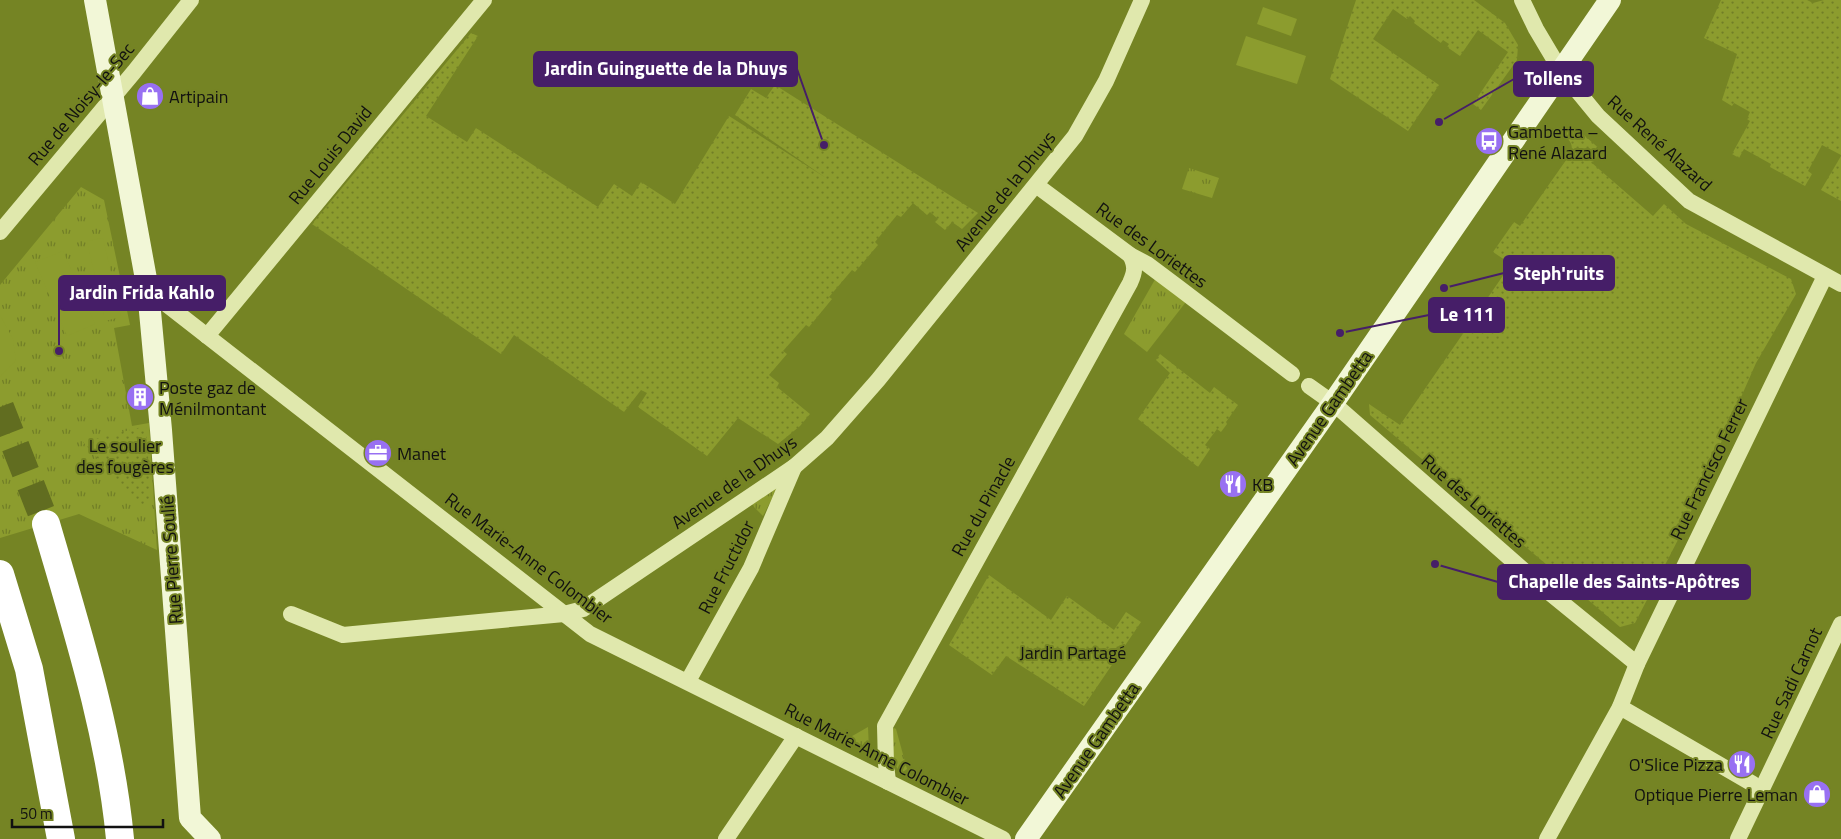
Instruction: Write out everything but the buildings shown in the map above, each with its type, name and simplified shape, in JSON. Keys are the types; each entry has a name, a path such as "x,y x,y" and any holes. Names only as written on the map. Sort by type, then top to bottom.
{"highway":[{"path":"46,524 86,661 116,794 120,839"},
{"path":"0,574 29,669 61,839"}],"main road":[{"name":"Rue Pierre Soulié","path":"95,0 148,290 161,430 190,818 210,839"},
{"name":"Avenue Gambetta","path":"1026,839 1333,403 1610,0"}],"street":[{"name":"Rue de Noisy-le-Sec","path":"0,232 191,0"},
{"name":"Rue Louis David","path":"207,336 484,0"},
{"name":"Avenue de la Dhuys","path":"291,614 343,635 564,614 583,609 794,467 827,438 878,380 1075,136 1106,81 1142,0"},
{"name":"Rue René Alazard","path":"1522,0 1536,29 1561,71 1598,116 1689,201 1841,284"},
{"name":"Rue des Loriettes","path":"1036,185 1130,255 1147,264 1292,374"},
{"name":"Rue du Pinacle","path":"888,782 885,756 885,726 1130,283 1135,271 1130,255"},
{"name":"Rue Francisco Ferrer","path":"1547,839 1620,707 1637,664 1825,276"},
{"name":"Rue Marie-Anne Colombier","path":"148,290 590,634 1003,839"},
{"name":"Rue des Loriettes","path":"1309,386 1333,403 1545,589 1637,664"},
{"name":"Rue Fructidor","path":"688,681 751,568 794,467"},
{"name":"Rue Sadi Carnot","path":"1738,839 1841,624"},
{"path":"1620,707 1753,784"},
{"path":"726,839 796,736"}],"green space":[{"path":"1356,0 1474,0 1505,23 1518,45 1517,60 1481,110 1473,104 1508,52 1478,30 1460,56 1447,47 1449,44 1443,40 1441,43 1414,23 1415,21 1410,16 1407,19 1393,9 1373,39 1439,85 1408,131 1330,79"},
{"path":"1721,0 1807,0 1813,3 1824,0 1841,0 1841,155 1822,145 1808,171 1812,174 1805,186 1770,167 1771,164 1744,149 1739,158 1732,154 1750,121 1747,119 1750,112 1734,103 1732,106 1722,100 1737,54 1704,38"},
{"path":"1263,7 1297,19 1291,36 1257,24"},
{"path":"471,33 478,36 426,116 467,142 476,128 598,207 614,184 632,196 641,182 675,204 729,116 826,178 735,115 751,89 766,98 775,85 978,213 962,229 952,222 945,230 935,222 938,219 930,212 927,215 913,203 901,217 897,215 875,242 878,245 855,272 852,270 829,297 832,299 809,327 806,325 783,351 787,354 769,375 779,383 777,387 810,414 800,426 778,444 738,418 707,456 638,407 647,393 641,390 624,412 514,335 501,354 312,224"},
{"path":"1246,36 1306,56 1297,84 1236,65"},
{"path":"1577,129 1602,151 1592,163 1653,216 1664,204 1686,224 1791,279 1796,294 1756,363 1682,532 1635,623 1620,627 1370,415 1369,404 1400,425 1511,264 1493,252 1514,222 1520,226 1571,153 1570,141 1557,132"},
{"path":"1841,156 1841,201 1821,190"},
{"path":"1189,168 1219,178 1212,198 1182,189"},
{"path":"81,187 104,200 130,325 114,328 132,426 149,423 157,550 79,514 0,538 0,285"},
{"path":"103,238 121,317 105,321 87,241"},
{"path":"63,251 95,324 67,336 35,262"},
{"path":"1157,276 1189,298 1147,352 1124,334"},
{"path":"0,315 13,339 16,360 0,377"},
{"path":"1160,354 1210,393 1214,387 1238,405 1221,432 1217,429 1205,445 1210,449 1198,467 1138,419 1170,373 1156,360"},
{"name":"Le soulier des fougères","path":"146,426 151,500 142,508 83,442"},
{"path":"781,481 763,516 749,502"},
{"name":"Jardin Partagé","path":"989,575 1051,620 1067,596 1114,630 1126,612 1141,622 1084,706 1006,656 992,675 949,645"},
{"path":"868,727 869,750 847,739"},
{"path":"892,729 896,729 907,769 903,772 899,771 893,761"}],"tunnel":[{"path":"0,407 46,524"}],"place":[{"name":"Artipain","path":"150,96"},
{"name":"Tollens","path":"1439,122"},
{"name":"Gambetta – René Alazard","path":"1489,141"},
{"name":"Jardin Guinguette de la Dhuys","path":"824,145"},
{"name":"Steph'ruits","path":"1444,288"},
{"name":"Le 111","path":"1340,333"},
{"name":"Jardin Frida Kahlo","path":"59,351"},
{"name":"Poste gaz de Ménilmontant","path":"140,397"},
{"name":"Manet","path":"378,453"},
{"name":"KB","path":"1233,484"},
{"name":"Chapelle des Saints-Apôtres","path":"1435,564"},
{"name":"O'Slice Pizza","path":"1742,764"},
{"name":"Optique Pierre Leman","path":"1817,794"}]}
